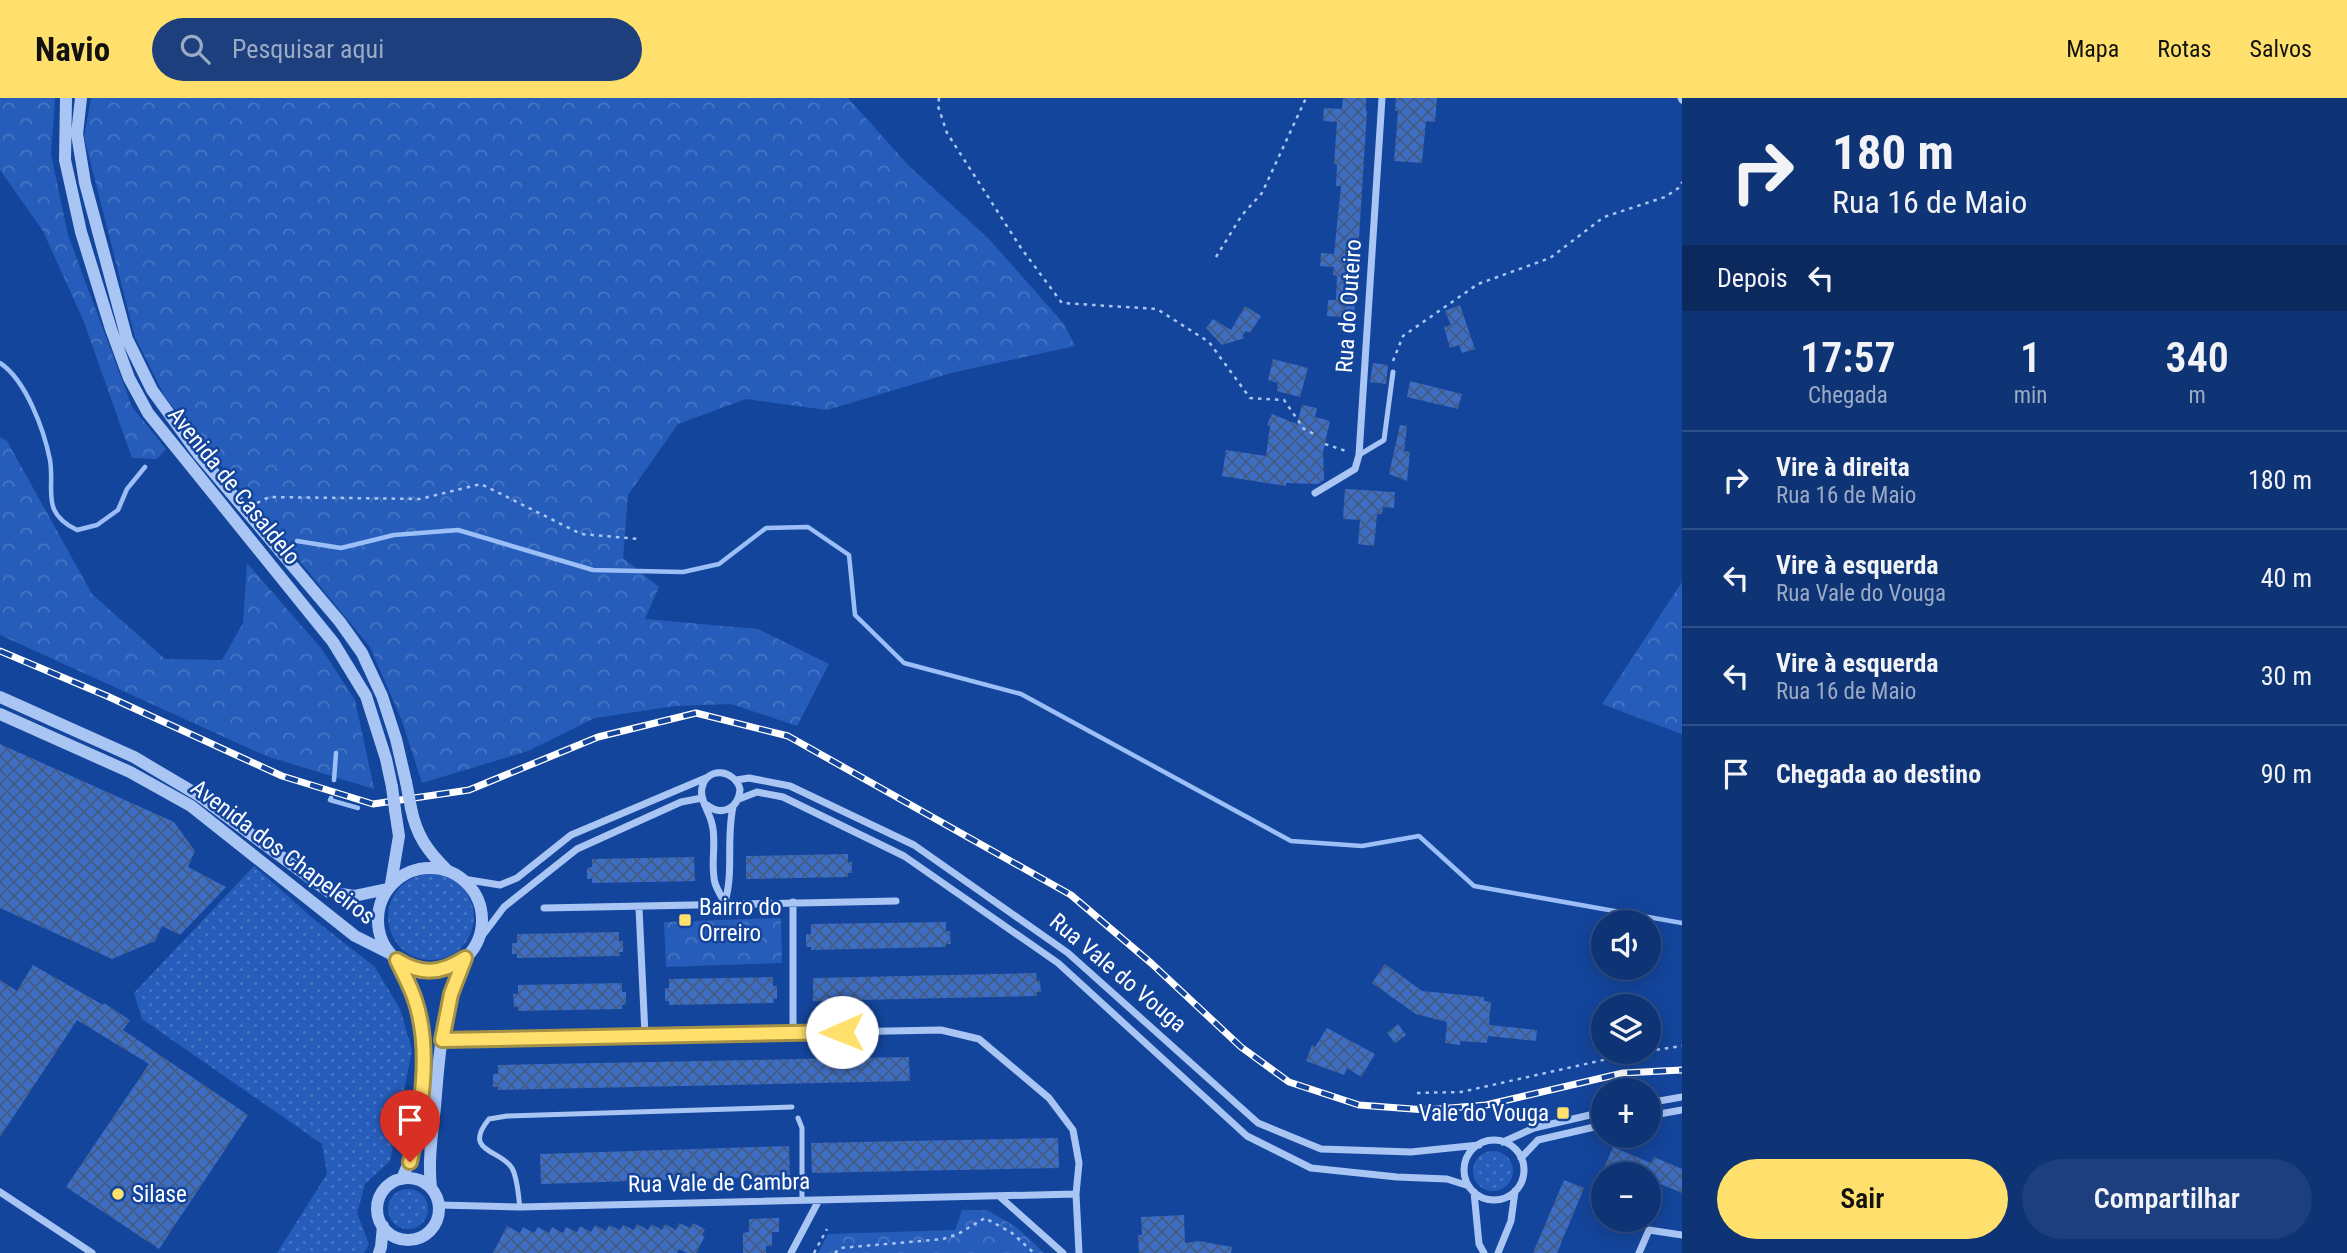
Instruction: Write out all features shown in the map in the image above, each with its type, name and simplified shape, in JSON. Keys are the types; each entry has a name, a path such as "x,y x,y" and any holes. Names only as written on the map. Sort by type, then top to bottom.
{"street":[{"name":"Avenida de Casaldelo","path":"66,98 65,160 81,232 129,378 148,413 333,642 366,696 386,759 400,836 389,886"},
{"name":"Avenida de Casaldelo","path":"81,98 77,134 85,183 127,339 152,390 199,455 340,622 362,653 382,696 396,738 415,828 430,854 447,870"},
{"name":"Rua do Outeiro","path":"1359,455 1382,98"},
{"path":"1315,493 1355,469 1359,455"},
{"name":"Avenida dos Chapeleiros","path":"0,697 134,757 198,795 329,891 354,896 389,886"},
{"name":"Avenida dos Chapeleiros","path":"0,714 130,772 191,806 355,936 393,957"},
{"name":"Rua Vale do Vouga","path":"389,886 411,870 423,867 447,870 463,879 500,886 517,878 570,835 720,772 736,780 749,778 790,786 914,845 1068,953 1258,1123 1321,1149 1411,1152 1503,1142 1534,1128 1591,1115"},
{"path":"708,777 702,788 702,798 707,805 713,827 715,883 725,903"},
{"path":"725,903 730,883 729,825 740,789 736,780"},
{"name":"Rua Vale do Vouga","path":"739,799 757,792 783,797 904,856 1058,963 1247,1136 1311,1168 1447,1179 1471,1189 1481,1197 1499,1200 1515,1191"},
{"path":"383,1226 389,1233 406,1240 424,1236 431,1230 439,1214 439,1205 431,1188 429,1168 442,1040 451,994 465,958 504,907 577,849 681,802 702,798"},
{"path":"707,805 720,811 733,807"},
{"path":"463,879 479,902 482,916 476,944"},
{"path":"389,886 379,904 377,921 380,938 415,999 424,1048 415,1139 410,1162 402,1179"},
{"path":"544,908 896,901"},
{"path":"793,902 793,1033"},
{"path":"639,908 645,1035"},
{"path":"393,957 409,968 423,972 452,967 465,958"},
{"path":"442,1040 941,1030 979,1039 1049,1098 1073,1130 1079,1163 1076,1194 1079,1253"},
{"path":"1661,1101 1682,1097"},
{"path":"1661,1113 1682,1110"},
{"path":"1521,1158 1538,1140 1591,1128"},
{"path":"1498,1253 1511,1222 1515,1191 1523,1175 1521,1158 1517,1151 1503,1142"},
{"path":"1479,1145 1467,1157 1465,1165 1479,1244 1484,1253"},
{"path":"379,1253 383,1226 378,1210 387,1187 402,1179 412,1178 431,1188"},
{"path":"0,1192 92,1253"},
{"name":"Rua Vale de Cambra","path":"439,1205 520,1207 1076,1194"},
{"path":"999,1196 1063,1253"},
{"path":"791,1253 819,1200"},
{"path":"1639,1253 1649,1230 1682,1235"},
{"path":"396,1253 406,1240"}],"lane":[{"path":"1359,455 1384,440 1393,372"},
{"path":"520,1207 517,1183 511,1166 485,1150 480,1140 481,1128 489,1119 507,1116 792,1107"},
{"path":"798,1118 802,1128 802,1200"}],"path":[{"path":"939,98 938,106 947,133 1021,248 1062,303 1157,309 1209,342 1250,398 1284,400 1304,429 1314,434"},
{"path":"1216,257 1242,215 1262,193 1306,98"},
{"path":"1393,372 1392,361 1403,336 1478,284 1550,258 1604,216 1665,197 1680,187 1682,182"},
{"path":"1325,444 1359,455"},
{"path":"245,509 269,497 420,499 481,484 580,534 638,539"},
{"path":"1661,1049 1682,1046"},
{"path":"1417,1093 1461,1092 1591,1063"},
{"path":"835,1253 840,1248 943,1238 958,1234 985,1218 1012,1233 1034,1253"},
{"path":"814,1253 827,1229"}],"green space":[{"path":"0,98 55,98 51,154 68,235 132,407 166,449 157,459 132,458 84,322 43,231 0,170"},
{"path":"91,98 848,98 909,166 989,239 1064,324 1075,346 951,373 827,410 746,399 678,424 628,495 623,558 659,587 645,619 758,629 829,664 797,726 731,704 675,706 595,718 528,751 422,783 402,721 370,647 165,397 135,337 84,137"},
{"path":"0,437 7,441 92,594 165,659 222,660 243,623 247,563 321,648 355,700 374,789 266,756 0,635"},
{"path":"1682,582 1682,734 1602,704"},
{"path":"254,866 315,920 375,967 400,1009 412,1050 390,1161 365,1184 357,1213 369,1244 364,1253 277,1253 327,1174 322,1144 142,1019 134,993"},
{"path":"431,874 455,881 467,893 474,917 467,941 455,953 431,960 407,953 395,941 388,917 395,893 407,881"},
{"path":"781,918 782,963 666,967 664,922"},
{"path":"1493,1151 1501,1152 1507,1157 1512,1163 1512,1179 1507,1185 1501,1190 1493,1191 1485,1190 1479,1185 1474,1179 1473,1171 1474,1163 1479,1157 1485,1152"},
{"path":"408,1189 416,1190 422,1195 427,1201 427,1217 422,1223 416,1228 408,1229 400,1228 394,1223 389,1217 388,1209 389,1201 394,1195 400,1190"},
{"path":"962,1210 987,1210 1016,1227 1044,1253 818,1253 828,1234 955,1230"}],"building":[{"path":"1343,98 1366,98 1367,111 1354,318 1327,316 1328,300 1336,300 1337,276 1333,275 1334,267 1320,266 1321,253 1334,254 1341,186 1336,186 1337,164 1334,164 1337,122 1323,121 1324,108 1342,109"},
{"path":"1396,98 1437,98 1435,122 1426,121 1422,163 1394,161 1398,111 1395,111"},
{"path":"1460,305 1475,349 1462,353 1459,345 1450,348 1444,327 1451,325 1445,311"},
{"path":"1245,306 1261,316 1250,333 1246,331 1242,336 1245,338 1222,345 1206,328 1213,319 1231,330"},
{"path":"1273,359 1308,368 1300,397 1277,391 1278,383 1268,380"},
{"path":"1373,363 1388,365 1386,384 1370,382"},
{"path":"1410,381 1462,394 1458,409 1407,397"},
{"path":"1302,405 1317,408 1315,417 1330,421 1323,452 1324,480 1318,484 1286,483 1286,486 1222,476 1226,450 1266,456 1270,426 1267,425 1272,414 1297,424"},
{"path":"1400,425 1407,426 1404,451 1410,452 1407,481 1389,474"},
{"path":"1345,489 1395,492 1394,508 1383,507 1382,514 1377,514 1374,546 1358,544 1360,520 1343,519"},
{"path":"0,744 174,822 195,851 188,867 226,887 180,935 162,926 155,941 112,959 0,908"},
{"path":"848,854 848,862 852,862 852,873 848,873 848,877 746,879 746,856"},
{"path":"694,857 695,881 592,883 592,879 587,879 587,868 592,867 592,859"},
{"path":"946,922 951,944 946,944 946,947 811,950 811,947 806,947 806,934 811,934 811,924"},
{"path":"619,932 619,941 623,941 623,952 619,952 620,956 517,958 517,954 512,954 512,943 517,943 517,934"},
{"path":"1385,964 1422,991 1484,997 1484,1001 1491,1002 1489,1025 1537,1030 1536,1041 1488,1036 1487,1043 1445,1043 1447,1022 1416,1014 1372,983"},
{"path":"33,965 130,1020 123,1030 248,1115 159,1249 66,1187 149,1064 77,1020 0,1137 0,980 17,991"},
{"path":"1036,973 1041,992 1037,992 1037,996 813,1001 813,978"},
{"path":"773,977 773,986 777,986 777,999 773,999 774,1003 669,1005 669,1001 665,1001 665,988 669,988 669,979"},
{"path":"622,983 622,992 626,992 626,1004 622,1005 622,1009 518,1011 518,1007 514,1007 513,994 518,994 518,985"},
{"path":"1398,1024 1406,1035 1395,1043 1387,1033"},
{"path":"1327,1028 1375,1054 1361,1077 1347,1068 1344,1075 1306,1061 1312,1045 1315,1047"},
{"path":"909,1057 910,1081 498,1090 498,1087 493,1087 493,1074 498,1074 498,1065"},
{"path":"1058,1138 1059,1168 812,1173 811,1143"},
{"path":"789,1146 790,1176 541,1184 540,1154"},
{"path":"1613,1148 1615,1148 1649,1162 1607,1162"},
{"path":"1654,1157 1682,1169 1682,1193 1661,1184 1661,1162 1652,1162"},
{"path":"1564,1180 1584,1188 1557,1253 1533,1253"},
{"path":"1184,1215 1185,1243 1199,1241 1232,1247 1231,1253 1139,1253 1141,1217"},
{"path":"779,1218 779,1232 772,1232 772,1246 766,1246 766,1253 743,1253 743,1233 749,1232 749,1219"},
{"path":"679,1223 690,1228 693,1223 705,1229 702,1235 705,1236 696,1253 679,1249 677,1253 493,1253 507,1226 520,1233 523,1227 534,1233 538,1227 549,1233 552,1227 563,1233 566,1227 577,1232 580,1226 591,1232 595,1225 606,1231 609,1225 620,1230 623,1225 634,1230 637,1224 648,1230 651,1224 662,1230 665,1224 676,1230"}],"waterway":[{"path":"0,363 26,393 38,421 50,460 54,508 65,523 77,530 97,525 118,510 127,489 145,467"},
{"path":"297,541 341,548 394,535 458,530 593,570 683,572 719,564 766,528 808,527 849,555 855,615 904,663 1021,694 1291,841 1362,846 1419,836 1474,886 1682,923"},
{"path":"334,780 336,753"},
{"path":"331,798 330,800 358,808"}],"railway":[{"path":"0,651 107,696 282,776 373,804 469,790 598,737 696,713 788,736 1071,895 1151,963 1241,1047 1289,1082 1359,1105 1426,1110 1486,1105 1623,1073 1682,1070"}],"place":[{"name":"Bairro do Orreiro","path":"685,920"},
{"name":"Vale do Vouga","path":"1563,1113"},
{"name":"Silase","path":"118,1194"}],"route":[{"path":"410,1162 415,1139 424,1048 415,999 397,960 409,968 423,972 452,967 465,958 451,994 442,1040 842,1032"}]}
